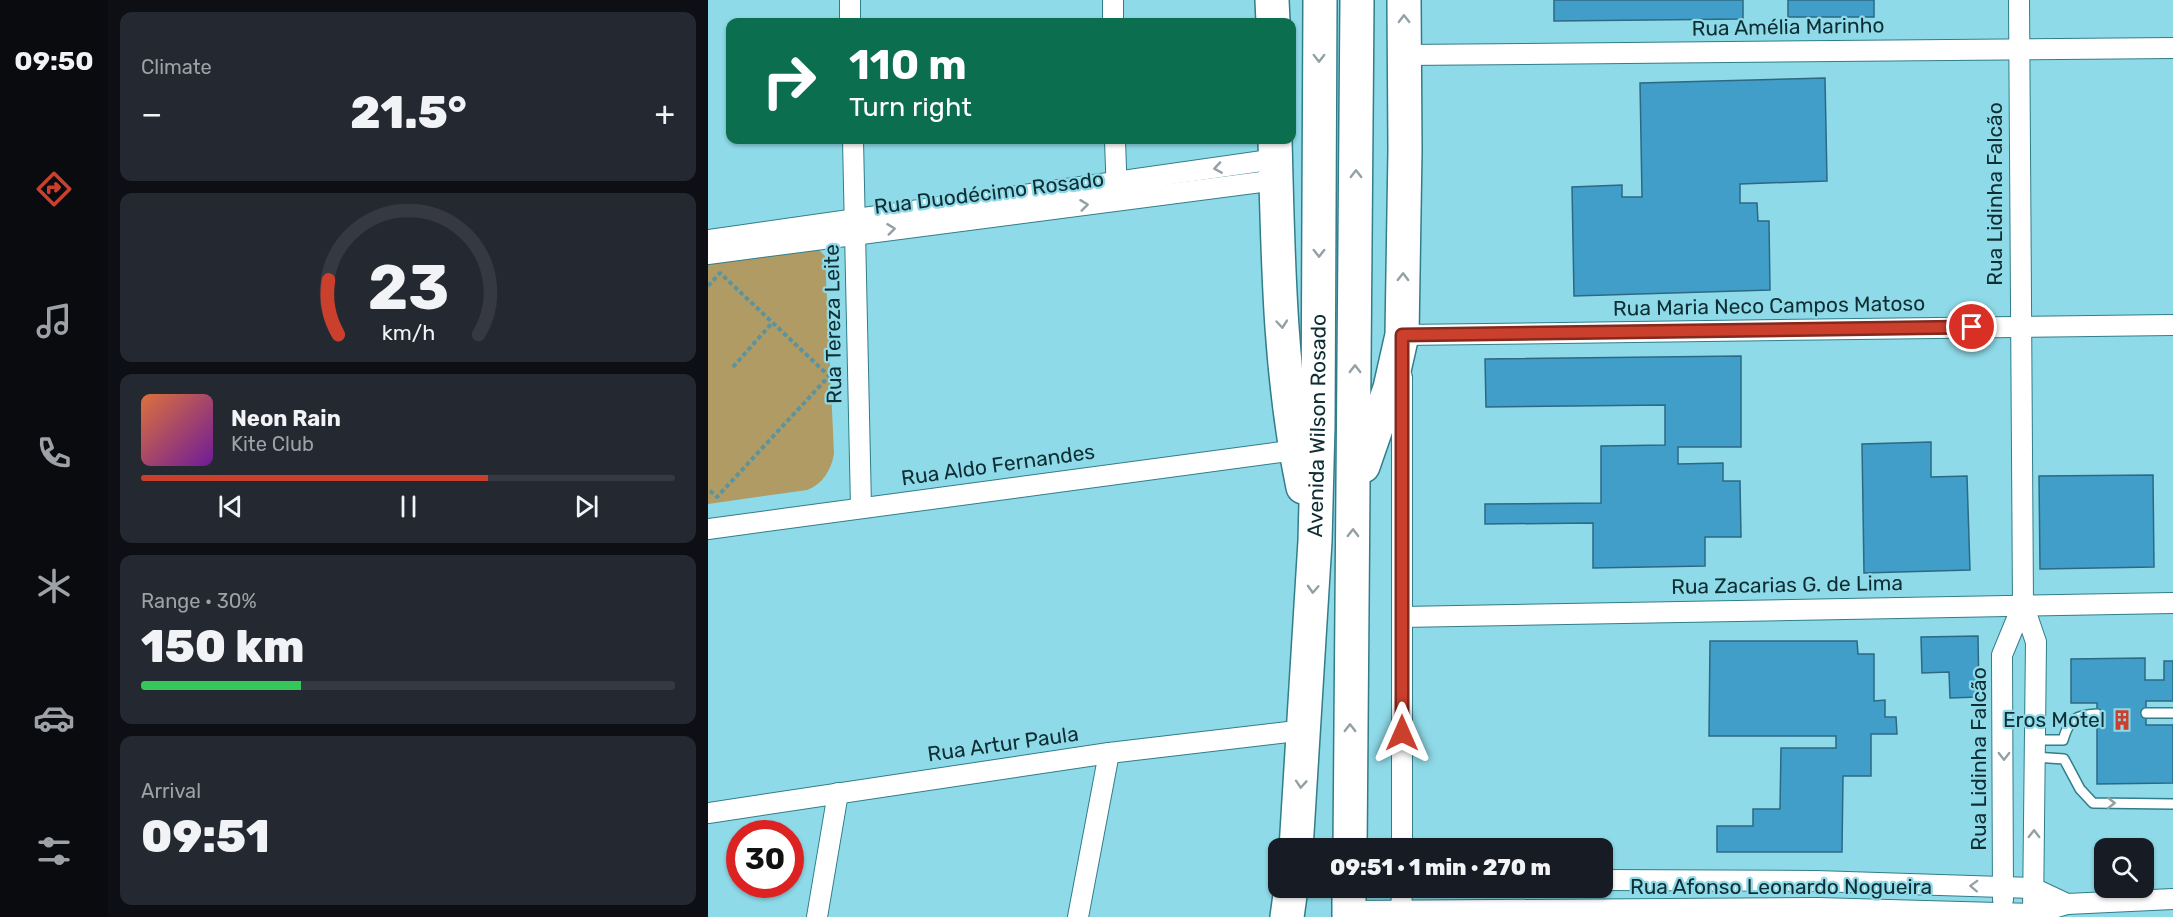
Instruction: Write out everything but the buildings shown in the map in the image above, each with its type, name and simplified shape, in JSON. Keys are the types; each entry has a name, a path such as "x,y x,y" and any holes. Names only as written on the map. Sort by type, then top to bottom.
{"highway":[{"path":"1272,0 1273,18"},
{"name":"Avenida Wilson Rosado","path":"1297,838 1315,542 1318,426 1320,0"},
{"name":"Avenida Wilson Rosado","path":"1350,838 1357,0"},
{"path":"1354,490 1390,388 1402,335 1404,0"},
{"path":"1276,160 1279,280 1296,450 1315,542"},
{"path":"1287,917 1290,898"}],"street":[{"path":"850,0 850,18"},
{"path":"1113,0 1113,18"},
{"name":"Rua Lidinha Falcão","path":"2019,0 2023,604 2036,642 2032,915"},
{"name":"Rua Amélia Marinho","path":"1404,55 2173,48"},
{"name":"Rua Tereza Leite","path":"853,144 861,507"},
{"path":"1115,144 1116,192"},
{"name":"Rua Duodécimo Rosado","path":"708,240 855,227 1116,192 1276,160"},
{"name":"Rua Duodécimo Rosado","path":"708,254 855,227"},
{"name":"Rua Maria Neco Campos Matoso","path":"1402,335 2173,325"},
{"path":"1402,335 1402,838"},
{"name":"Rua Aldo Fernandes","path":"708,529 1296,450"},
{"name":"Rua Zacarias G. de Lima","path":"1402,617 2173,603"},
{"name":"Rua Lidinha Falcão","path":"2004,915 2002,656 2023,604"},
{"name":"Rua Artur Paula","path":"708,813 1109,753 1305,730"},
{"path":"2004,730 2035,743"},
{"path":"1078,917 1109,753"},
{"path":"818,917 838,793"},
{"name":"Rua Afonso Leonardo Nogueira","path":"1613,880 1816,881 2033,888 2067,904"},
{"path":"1816,881 1817,908"},
{"name":"Rua Afonso Leonardo Nogueira","path":"1349,905 1402,913 1817,908 2032,915 2067,904 2173,899"}],"lane":[{"path":"2146,713 2173,713"},
{"path":"2035,743 2063,740 2071,721 2078,715 2097,714"},
{"path":"2035,743 2064,759 2080,789 2093,803 2173,804"}],"path":[{"path":"708,286 720,273 829,376 717,497 708,489"},
{"path":"733,367 772,323"}],"shaded area":[{"path":"818,249 825,256 834,454 831,466 822,480 807,490 708,504 708,263"}],"place":[{"name":"Eros Motel","path":"2122,720"}],"route":[{"path":"1402,733 1402,335 1972,327"}]}
